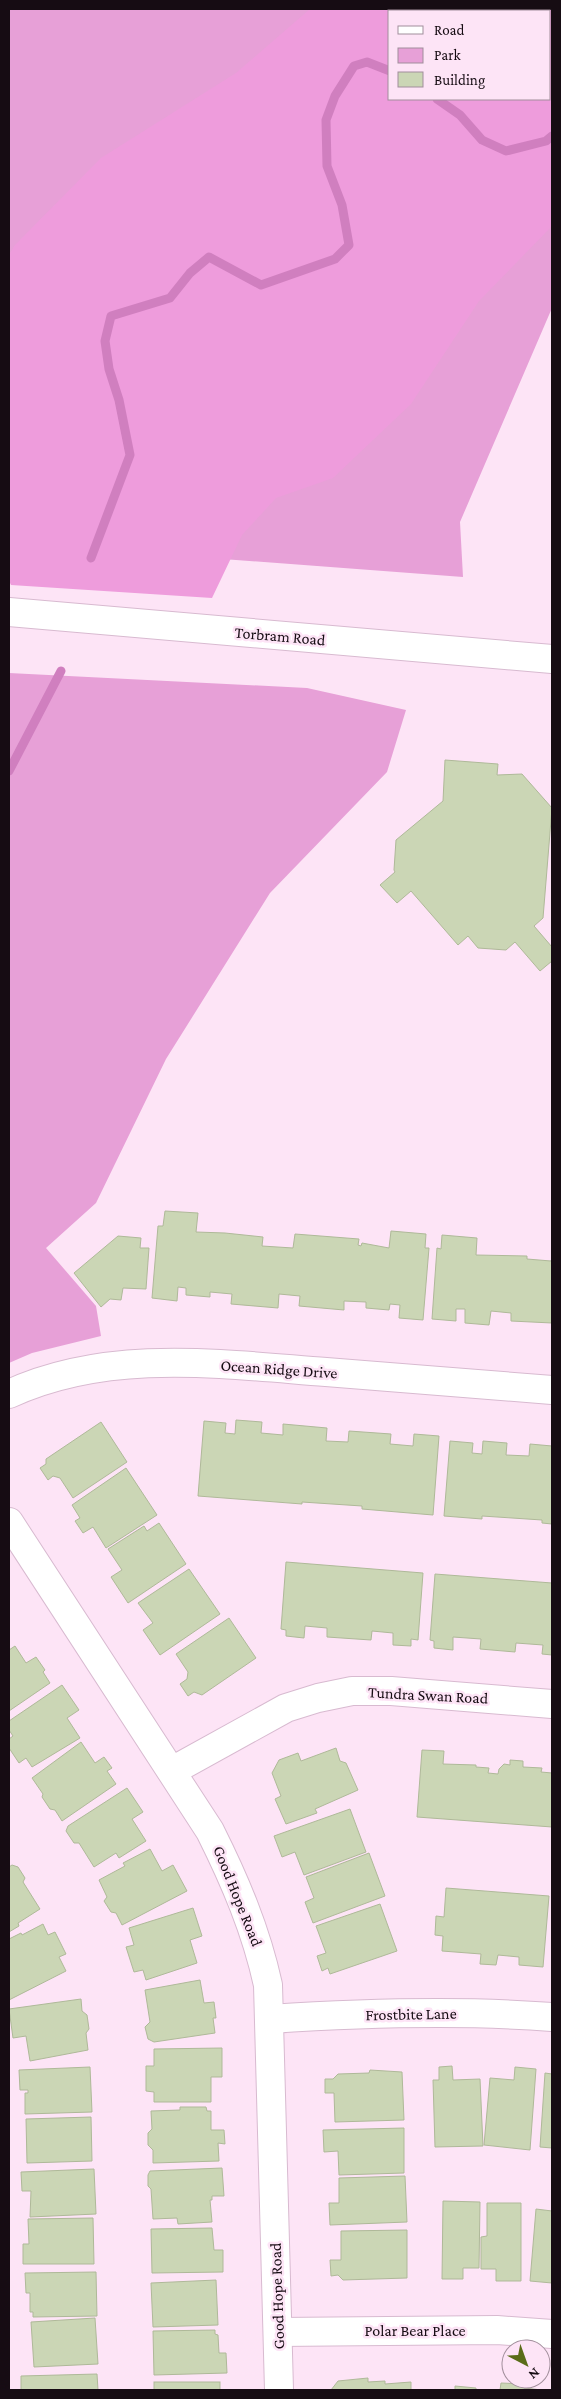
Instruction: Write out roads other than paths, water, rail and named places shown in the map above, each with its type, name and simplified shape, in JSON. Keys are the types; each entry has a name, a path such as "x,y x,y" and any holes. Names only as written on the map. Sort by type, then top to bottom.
{"street":[{"name":"Torbram Road","path":"9,612 552,659"},
{"name":"Ocean Ridge Drive","path":"9,1394 49,1379 80,1371 134,1363 228,1365 552,1390"},
{"name":"Good Hope Road","path":"9,1522 210,1831 234,1880 252,1925 268,1985 270,2019 279,2390"},
{"name":"Tundra Swan Road","path":"172,1771 286,1708 318,1698 352,1691 391,1691 552,1704"},
{"name":"Frostbite Lane","path":"270,2019 439,2014 504,2014 552,2017"},
{"name":"Polar Bear Place","path":"278,2332 497,2330 552,2334"}],"waterway":[{"path":"91,558 130,455 119,400 109,369 105,341 111,316 170,298 190,273 209,257 261,285 335,259 349,245 342,205 327,166 326,120 335,96 354,66 367,62 388,70"},
{"path":"438,100 460,115 482,140 506,151 546,141 552,136"},
{"path":"9,771 61,671"}]}
